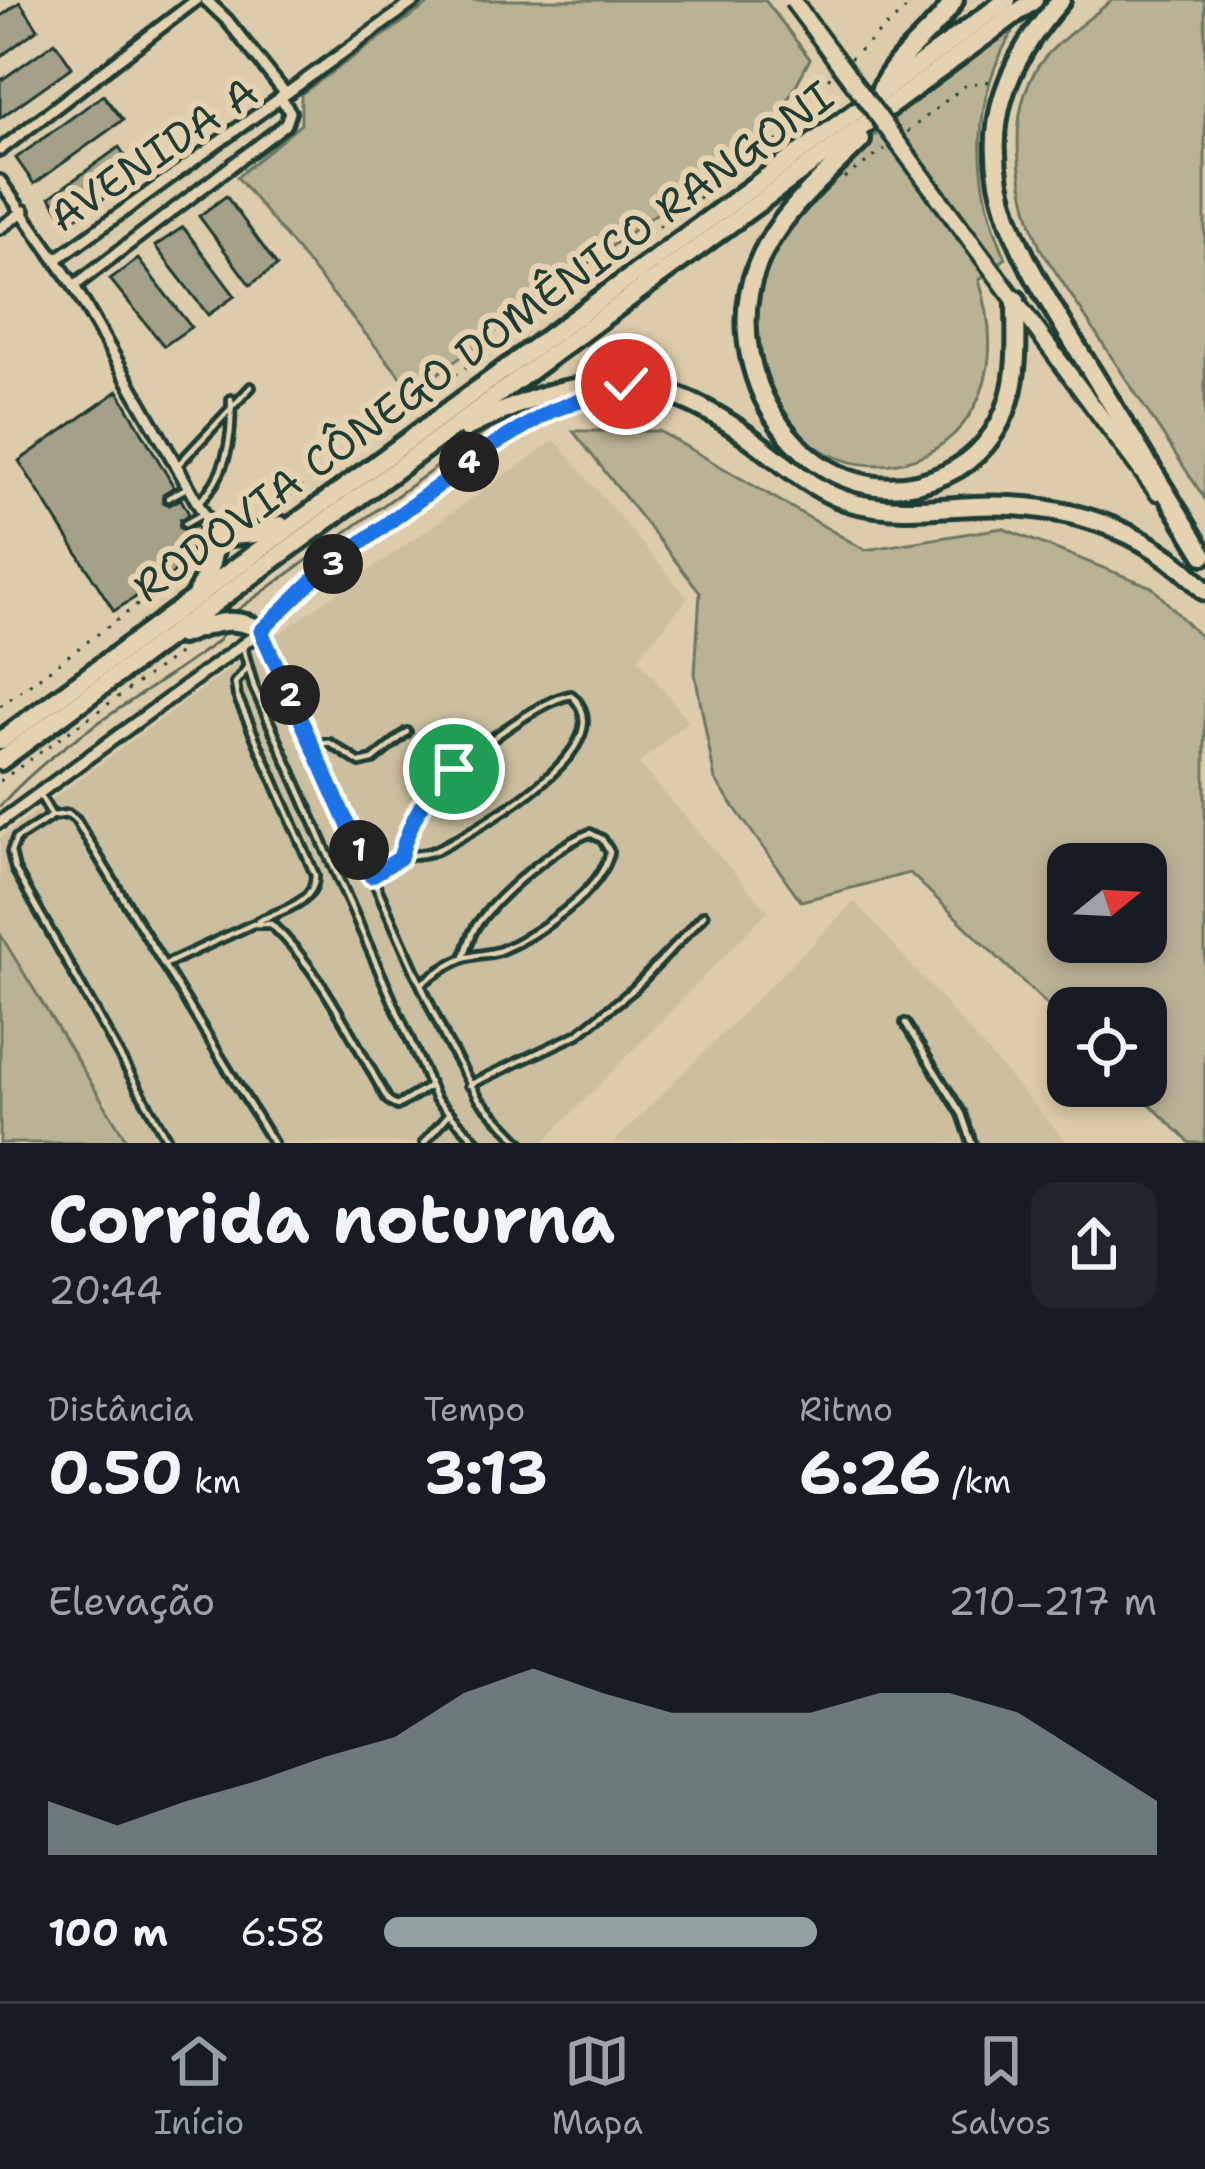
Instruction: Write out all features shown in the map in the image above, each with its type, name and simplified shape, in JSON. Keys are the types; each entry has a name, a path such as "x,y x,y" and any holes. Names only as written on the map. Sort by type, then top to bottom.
{"highway":[{"path":"879,95 884,81 939,23 954,0"},
{"name":"RODOVIA CÔNEGO DOMÊNICO RANGONI","path":"0,740 1007,0"},
{"name":"RODOVIA CÔNEGO DOMÊNICO RANGONI","path":"0,761 1034,0"},
{"path":"1061,0 1027,42 1003,96 996,156 1001,202 1036,281 1205,555"},
{"path":"899,101 790,213 767,243 757,266 746,320 754,375 769,408 803,452 840,476 895,486 940,477 980,451 1004,415 1016,364 1016,300"},
{"path":"427,446 539,394 626,384 678,395 699,405 840,498 890,508 1058,509 1135,536 1205,590"},
{"path":"193,598 210,567 218,536 255,534 307,514"},
{"path":"163,641 221,622 245,622 261,631"}],"main road":[{"path":"792,0 1205,555"}],"street":[{"path":"0,150 196,0"},
{"path":"206,0 227,20 282,95 416,0"},
{"name":"AVENIDA A","path":"57,259 282,95 290,112 286,124 74,286"},
{"path":"193,160 210,182"},
{"path":"0,181 74,286 218,536"},
{"path":"137,201 154,224"},
{"path":"0,228 24,212"},
{"path":"0,822 261,631 318,575 493,445 551,411 626,384"}],"lane":[{"path":"177,466 231,402 251,387"},
{"path":"199,502 217,482 224,465 231,402"},
{"path":"168,498 190,487"},
{"path":"185,524 205,513"},
{"path":"261,631 470,1085 521,1143"},
{"path":"242,644 246,669 430,1086 478,1143"},
{"path":"164,965 308,898 316,887 315,875 237,696 235,683 246,669"},
{"path":"371,876 400,858 433,852 484,824 562,765 584,737 582,705 571,695 542,704 454,769 411,818 400,858"},
{"path":"311,743 330,742 360,763 374,760 407,732"},
{"path":"39,794 52,816"},
{"path":"169,1143 15,869 11,852 16,838 52,816 68,814 76,820 273,1143"},
{"path":"421,984 464,957 496,952 531,934 585,893 607,869 610,852 602,838 590,833 570,841 525,878 476,924 464,957"},
{"path":"470,1085 578,1034 634,989 704,914"},
{"path":"253,924 271,923 293,944 388,1100 398,1106 408,1103 430,1086"},
{"path":"905,1023 962,1114 972,1143"},
{"path":"424,1143 449,1113"}],"path":[{"path":"850,59 916,0"},
{"path":"248,524 793,129 810,95 833,74"},
{"path":"902,136 967,84 1000,81"},
{"path":"834,183 884,151"},
{"path":"0,706 170,581 185,575 198,557"},
{"path":"0,781 182,651"}],"shaded area":[{"path":"434,0 765,0 810,59 773,128 413,392 237,177 301,124 301,94"},
{"path":"1112,0 1205,0 1205,499 1040,248 1021,176 1019,125 1032,77 1053,48"},
{"path":"1017,25 1001,53 983,110 982,169 1006,258 979,280 989,349 976,403 946,441 906,461 860,464 816,447 780,409 757,351 756,301 766,265 789,229 866,143"},
{"path":"573,431 659,431 865,550 1002,528 1152,587 1205,642 1205,1143 1190,1143 1153,1107 1167,1107 1167,987 1047,987 1047,1005 910,873 801,901 715,780 695,674 700,592"},
{"path":"555,440 688,598 638,658 688,721 639,764 768,911 543,1143 128,1143 0,934 0,838 258,648"},
{"path":"855,901 1068,1143 613,1143"},
{"path":"0,934 128,1143 0,1143"}],"building":[{"path":"20,2 38,29 0,57 0,17"},
{"path":"55,42 72,67 0,118 0,81"},
{"path":"103,95 123,120 34,184 16,158"},
{"path":"119,147 138,174 68,224 50,197"},
{"path":"226,196 277,266 250,285 199,216"},
{"path":"183,227 235,296 208,315 155,246"},
{"path":"138,259 191,327 164,346 110,279"},
{"path":"118,391 174,487 163,494 163,502 169,505 181,499 189,514 180,520 180,528 186,531 196,526 199,530 186,565 114,611 19,461"}],"waterway":[{"path":"232,614 491,428"},
{"path":"0,806 49,759 192,660 219,640 224,630"}],"route":[{"path":"454,769 411,818 400,858 371,876 261,631 318,575 513,431 551,411 626,384"}]}
